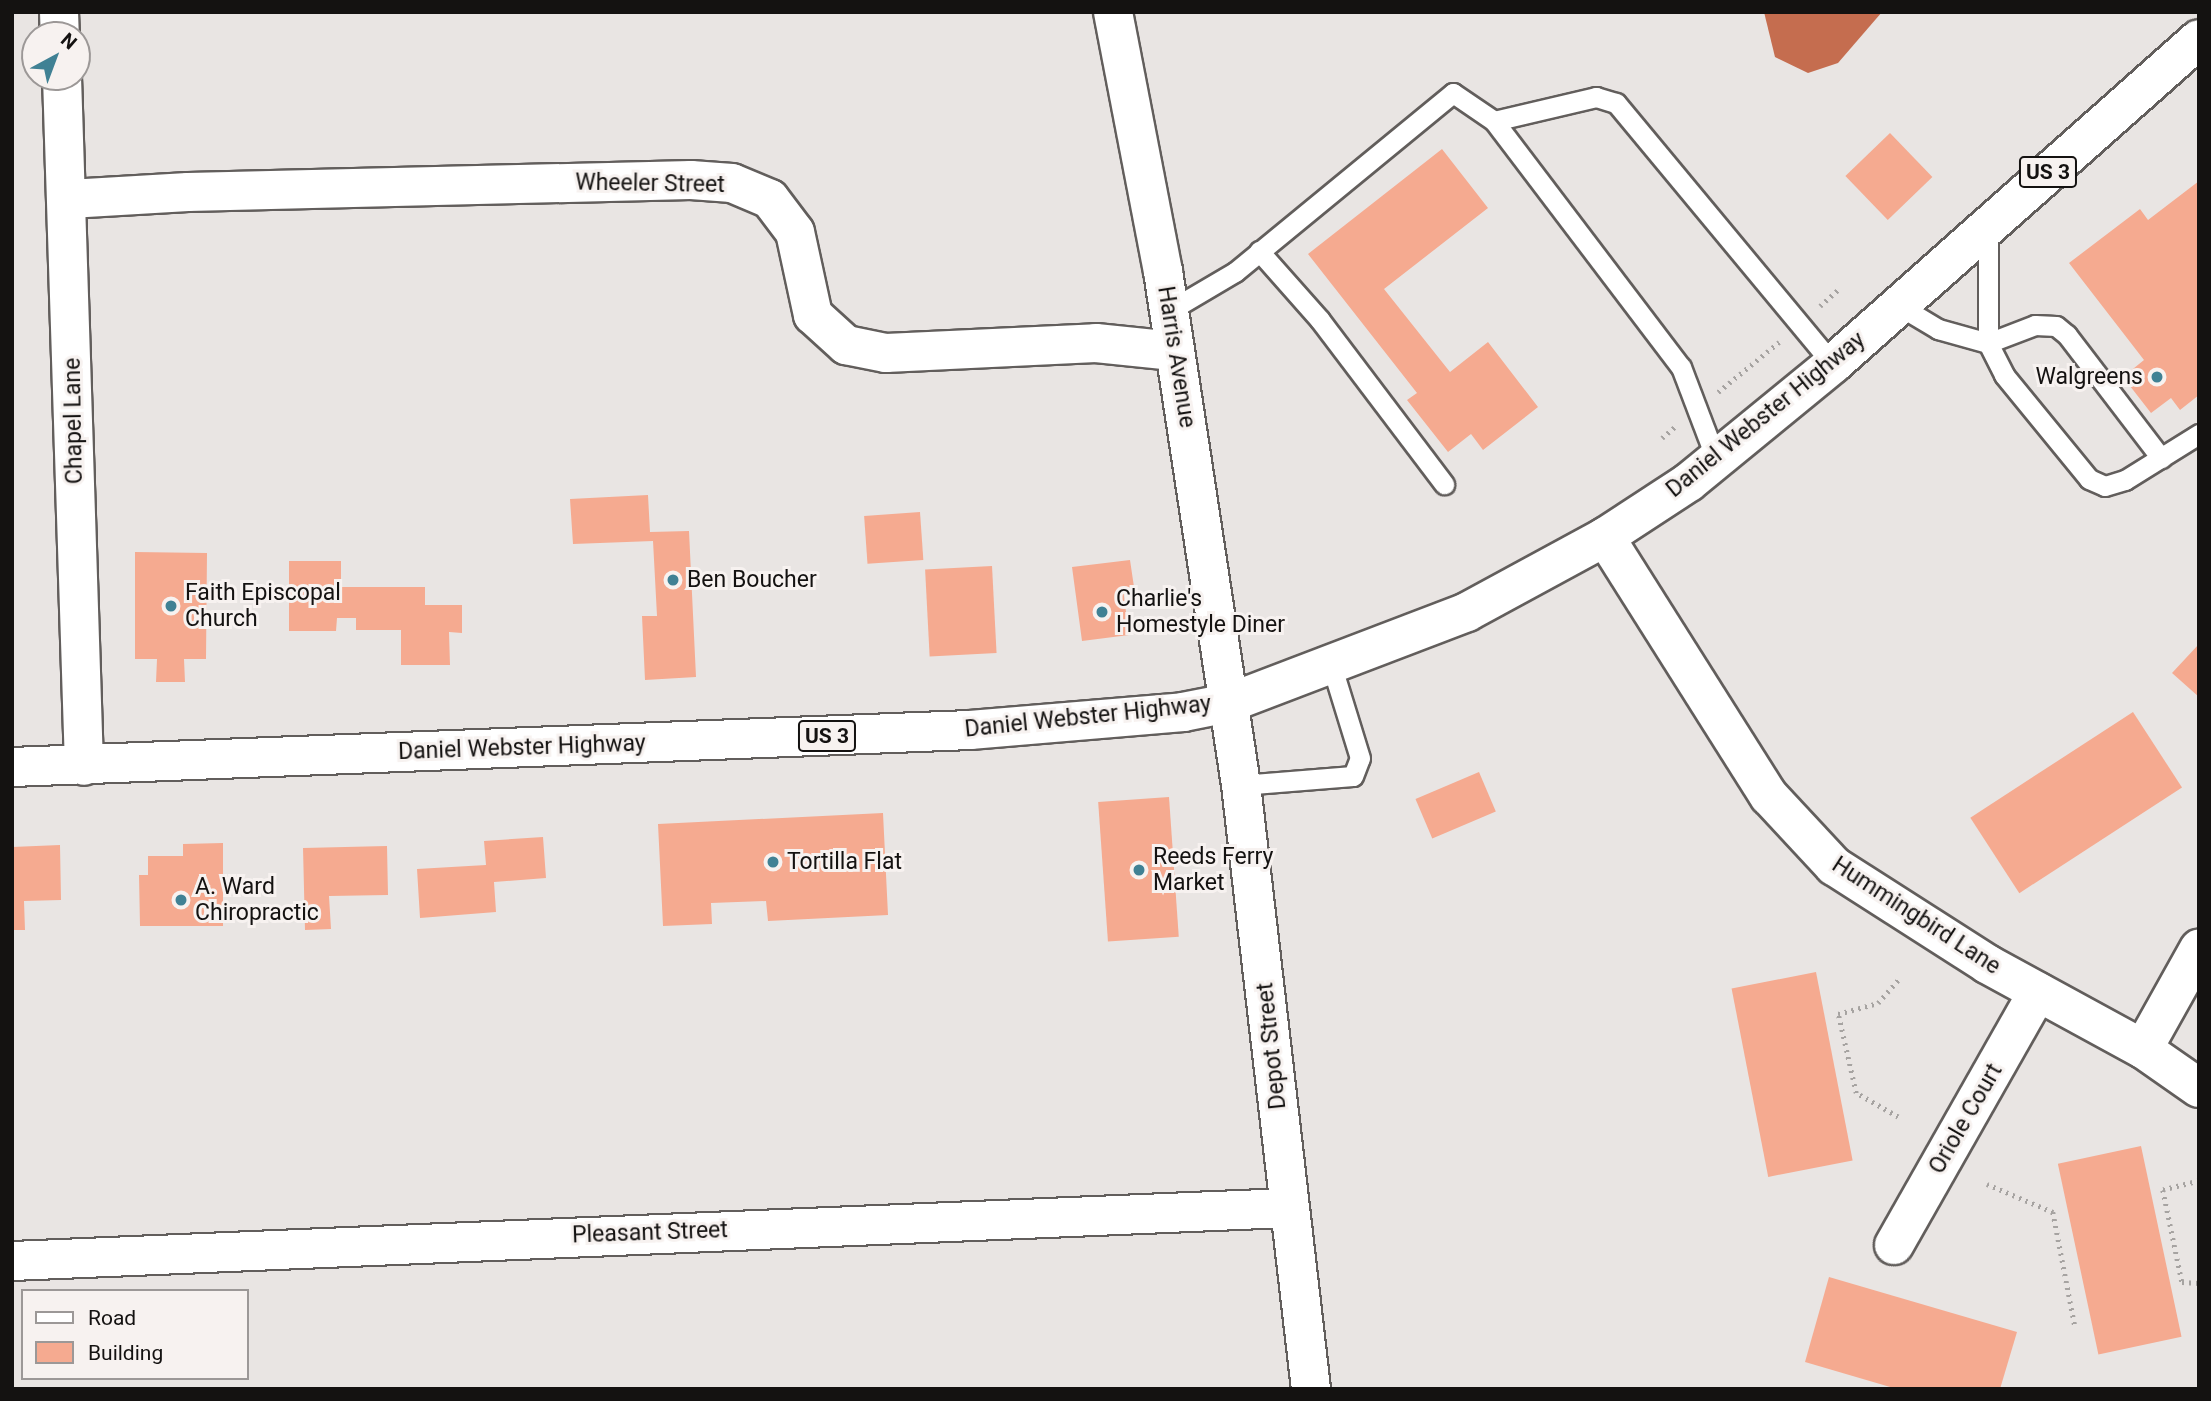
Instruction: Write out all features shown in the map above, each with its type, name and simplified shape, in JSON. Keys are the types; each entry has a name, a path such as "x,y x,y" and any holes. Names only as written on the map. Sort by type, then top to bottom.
{"street":[{"name":"Harris Avenue","path":"1113,12 1163,271 1167,312 1229,703"},
{"name":"Daniel Webster Highway","path":"12,767 970,730 1183,712 1229,703 1332,667 1466,612 1605,537 1717,462 1833,364 2199,39"},
{"name":"Chapel Lane","path":"63,91 69,199 84,766"},
{"name":"Wheeler Street","path":"69,199 230,191 691,180 732,183 770,199 795,232 813,315 846,345 886,352 1096,343 1174,351"},
{"name":"Hummingbird Lane","path":"1605,537 1737,750 1799,832 1834,866 2038,992 2143,1049 2199,1088"},
{"name":"Depot Street","path":"1229,703 1269,1009 1287,1208 1311,1389"},
{"path":"2143,1049 2199,949"},
{"name":"Oriole Court","path":"1894,1245 2038,992"},
{"name":"Pleasant Street","path":"12,1261 1287,1208"}],"lane":[{"path":"1167,312 1235,272 1452,93 1494,121 1681,367 1717,462"},
{"path":"1494,121 1596,97 1616,103 1833,364"},
{"path":"1988,226 1988,343 2004,375 2089,479 2105,486 2115,483 2199,434"},
{"path":"1259,251 1320,320 1444,484"},
{"path":"1898,305 1938,329 1988,343 2035,325 2056,326 2067,335 2161,458"},
{"path":"1241,785 1353,776 1360,758 1332,667"}],"path":[{"path":"1662,438 1840,288"},
{"path":"1898,1117 1856,1093 1838,1014 1878,1003 1900,978"},
{"path":"2199,1181 2163,1191 2182,1282 2199,1283"},
{"path":"1987,1184 2053,1212 2075,1326"}],"shaded area":[{"path":"1764,12 1882,12 1838,63 1808,73 1775,57"}],"building":[{"path":"1890,133 1932,177 1888,220 1845,176"},
{"path":"1442,149 1488,208 1384,289 1450,372 1488,342 1538,407 1483,450 1471,434 1448,452 1407,400 1417,393 1308,254"},
{"name":"Walgreens","path":"2199,181 2199,395 2180,410 2171,398 2151,413 2123,377 2144,360 2069,263 2140,209 2148,220"},
{"name":"Ben Boucher","path":"648,495 650,532 689,531 696,677 645,680 642,616 657,616 653,541 573,544 570,499"},
{"path":"920,512 923,560 867,564 864,516"},
{"name":"Faith Episcopal Church","path":"135,552 207,553 206,659 184,659 185,682 156,682 157,659 135,659"},
{"name":"Charlie's Homestyle Diner","path":"1130,560 1134,587 1123,589 1129,635 1082,641 1072,567"},
{"path":"289,561 341,561 341,587 425,587 425,605 462,605 462,633 449,632 450,665 401,665 401,630 356,630 356,618 337,618 336,631 289,631"},
{"path":"992,566 997,653 930,656 925,570"},
{"path":"2199,644 2199,697 2172,673"},
{"path":"2133,712 2182,787 2019,893 1970,818"},
{"path":"1479,772 1496,812 1432,839 1415,799"},
{"name":"Reeds Ferry Market","path":"1169,797 1179,937 1108,942 1098,802"},
{"name":"Tortilla Flat","path":"883,813 888,915 768,921 766,901 711,903 712,924 663,926 658,824"},
{"path":"543,837 546,878 494,882 496,912 420,918 417,869 486,865 484,841"},
{"name":"A. Ward Chiropractic","path":"223,843 223,926 140,926 139,875 148,875 148,856 183,856 183,844"},
{"path":"60,845 61,900 24,901 25,930 12,930 12,847"},
{"path":"387,846 388,895 329,896 331,929 305,930 303,848"},
{"path":"1816,972 1853,1160 1768,1177 1732,988"},
{"path":"2141,1146 2182,1337 2098,1354 2058,1164"},
{"path":"1829,1277 2017,1332 2000,1389 1897,1389 1805,1362"}],"place":[{"name":"Walgreens","path":"2157,377"},
{"name":"Ben Boucher","path":"673,580"},
{"name":"Faith Episcopal Church","path":"171,606"},
{"name":"Charlie's Homestyle Diner","path":"1102,612"},
{"name":"Tortilla Flat","path":"773,862"},
{"name":"Reeds Ferry Market","path":"1139,870"},
{"name":"A. Ward Chiropractic","path":"181,900"}]}
